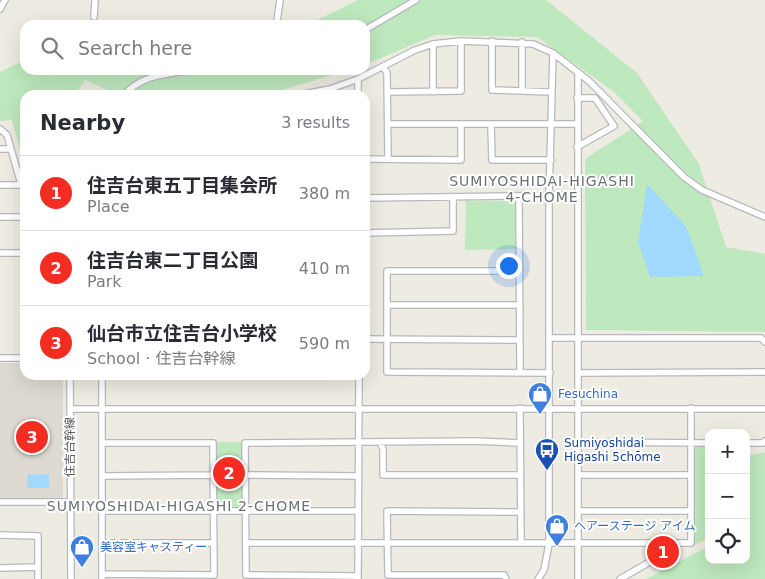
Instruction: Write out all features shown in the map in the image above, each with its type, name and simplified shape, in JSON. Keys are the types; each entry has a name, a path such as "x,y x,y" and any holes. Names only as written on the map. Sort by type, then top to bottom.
{"street":[{"path":"0,10 5,0"},
{"path":"94,17 96,0"},
{"path":"278,20 280,0"},
{"path":"370,27 416,0"},
{"path":"388,92 461,91 461,41"},
{"path":"370,74 405,55 433,44 461,41 522,42 533,44 553,53 600,92 684,177 702,190 765,217"},
{"path":"492,41 492,90 551,92"},
{"path":"522,42 522,91"},
{"path":"433,44 433,92"},
{"path":"538,579 544,570 549,544 549,197 553,53"},
{"path":"384,68 387,73 388,92 388,159"},
{"path":"578,73 578,579"},
{"path":"130,90 143,80 168,75"},
{"path":"334,90 367,75"},
{"path":"358,79 358,90"},
{"path":"578,98 594,98 614,126 578,147"},
{"path":"388,124 491,126 578,124"},
{"path":"370,159 460,160 461,125"},
{"path":"491,126 492,160 551,160"},
{"path":"0,129 6,132 20,175"},
{"path":"0,149 11,149"},
{"path":"0,185 20,184"},
{"path":"519,196 520,372"},
{"path":"370,198 578,196"},
{"path":"370,233 453,231 453,197"},
{"path":"0,218 20,217"},
{"path":"0,253 20,253"},
{"path":"520,271 387,270 388,372 550,373"},
{"path":"387,305 520,305"},
{"path":"550,338 761,338 765,342"},
{"path":"370,339 520,340"},
{"path":"0,358 20,358"},
{"path":"578,373 765,372"},
{"name":"住吉台幹線","path":"70,380 71,579"},
{"path":"102,380 102,409 102,443 102,577 214,575 214,443 102,443"},
{"path":"359,380 359,442 358,476 358,577 246,575 246,443 359,442 519,442"},
{"path":"520,408 521,543"},
{"path":"246,543 690,543 691,408"},
{"path":"70,409 765,409"},
{"path":"750,443 762,443 765,441"},
{"path":"380,442 383,449 383,475 519,475"},
{"path":"578,442 705,443"},
{"path":"102,476 214,475"},
{"path":"245,475 358,476"},
{"path":"579,475 690,475"},
{"path":"0,502 70,502"},
{"path":"578,510 690,511"},
{"path":"102,511 358,511"},
{"path":"506,579 504,575 388,575 386,544 387,511 520,512"},
{"path":"0,535 38,536 38,579"},
{"path":"102,543 214,544"},
{"path":"620,579 656,559 656,544"},
{"path":"0,568 38,567"}],"shaded area":[{"path":"0,363 20,363 20,380 63,380 63,498 0,498"}],"green space":[{"path":"358,0 546,0 637,73 699,164 726,247 765,254 765,332 586,330 585,159 643,121 613,91 537,37 435,35 370,63 370,20 317,20"},
{"path":"20,62 20,75 332,75 282,90 108,90 85,80 78,90 20,90 20,150 12,120 0,121 0,72"},
{"path":"466,201 513,201 517,206 517,249 465,250"},
{"path":"217,442 241,442 242,504 239,508 221,508 217,505"},
{"path":"698,446 705,446 705,540 692,546 693,451"},
{"path":"765,452 765,579 646,579 705,548 705,564 750,564 750,455"}],"water":[{"path":"647,184 686,226 704,276 650,277 638,242"},
{"path":"49,474 49,488 27,488 27,475"}],"place":[{"name":"Fesuchina","path":"540,415"},
{"name":"仙台市立住吉台小学校","path":"32,437"},
{"name":"Sumiyoshidai Higashi 5chōme","path":"547,471"},
{"name":"住吉台東二丁目公園","path":"229,473"},
{"name":"ヘアーステージ アイム","path":"557,547"},
{"name":"住吉台東五丁目集会所","path":"663,552"},
{"name":"美容室キャスティー","path":"82,568"}],"district":[{"name":"SUMIYOSHIDAI-HIGASHI 4-CHOME","path":"542,190"},
{"name":"SUMIYOSHIDAI-HIGASHI 2-CHOME","path":"179,506"}]}
